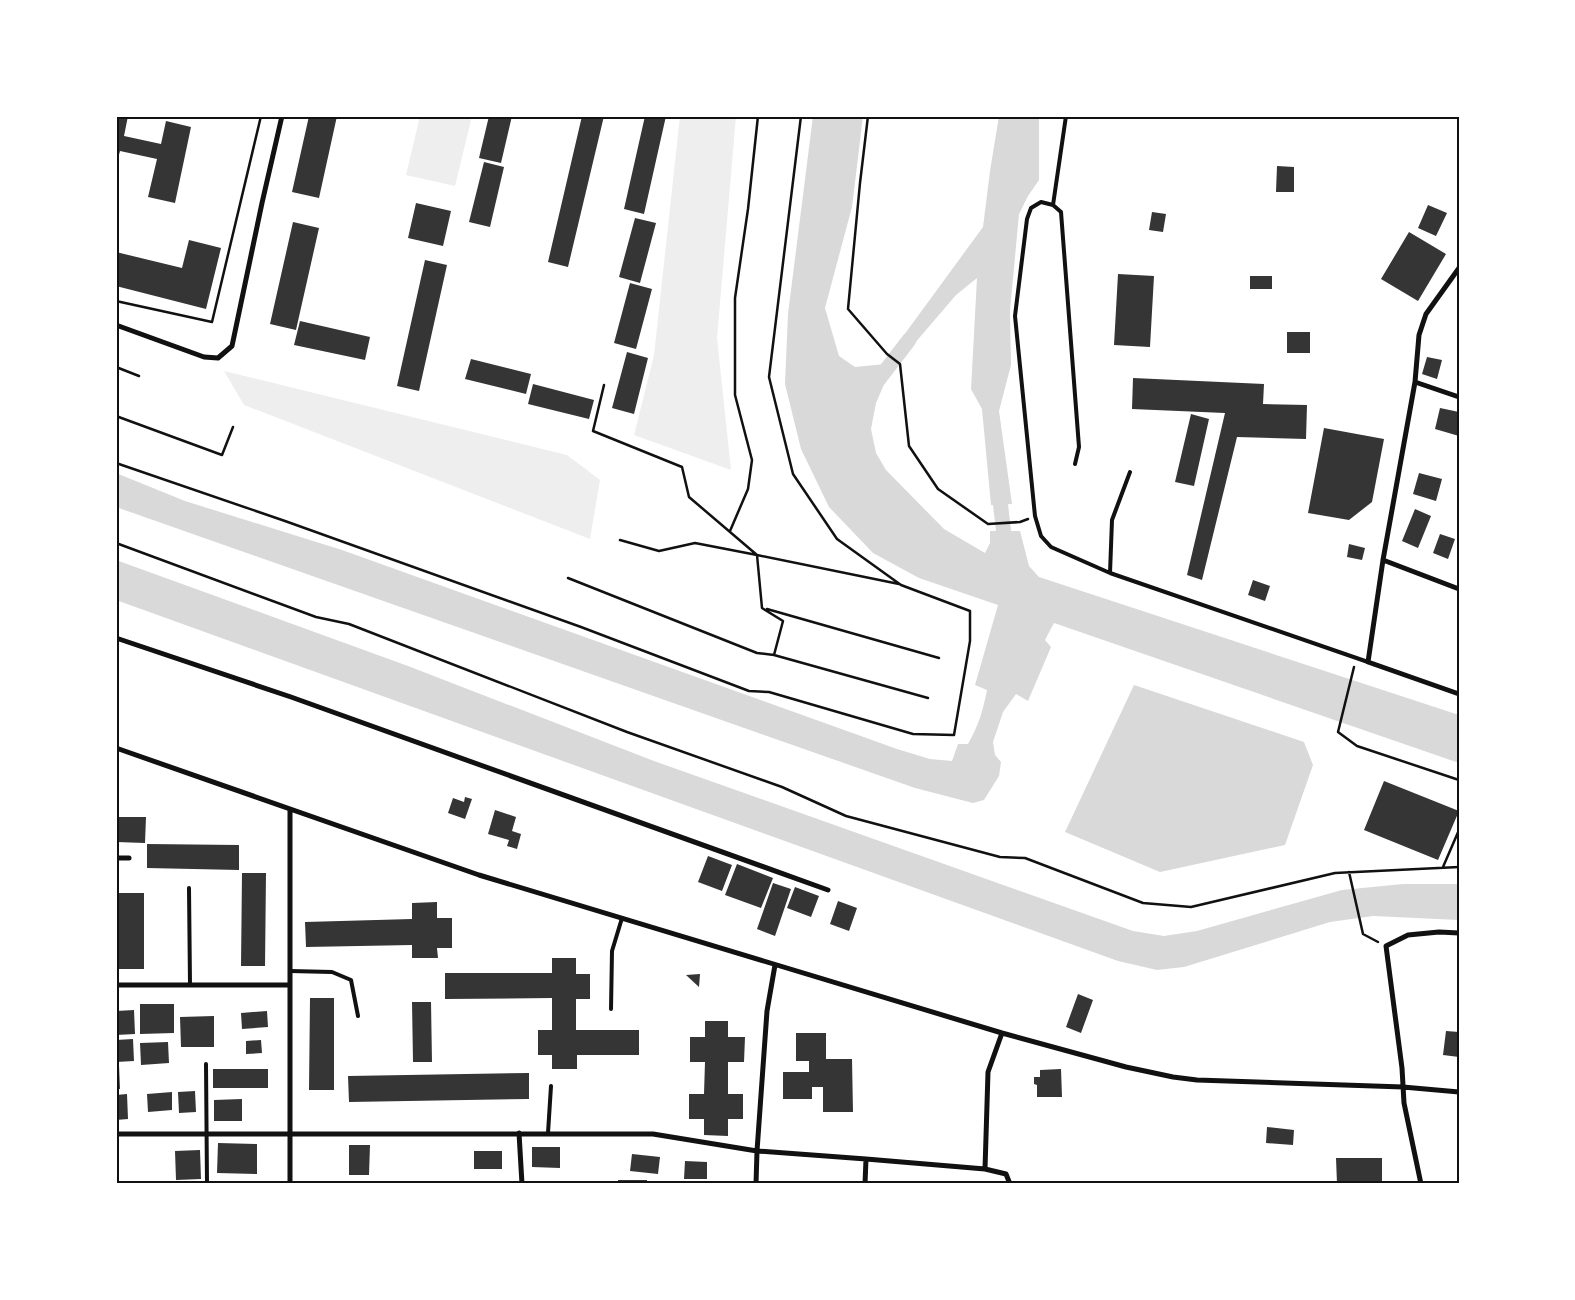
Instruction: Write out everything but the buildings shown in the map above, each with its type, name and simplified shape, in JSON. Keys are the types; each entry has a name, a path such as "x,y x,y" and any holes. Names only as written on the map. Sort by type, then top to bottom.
{"street":[{"path":"116,325 204,357 218,358 232,346 282,116"},
{"path":"1459,268 1426,314 1418,335 1415,382 1383,560 1368,662 1459,694"},
{"path":"1415,382 1459,397"},
{"path":"1383,560 1459,589"},
{"path":"116,638 291,697 828,890"},
{"path":"116,748 479,875 1100,1061 1173,1077 1197,1080 1403,1087 1459,1092"},
{"path":"290,808 290,1184"},
{"path":"116,858 129,858"},
{"path":"1421,1184 1404,1103 1386,946 1408,935 1439,932 1459,933"},
{"path":"756,1184 767,1011 775,965"},
{"path":"116,985 289,985"},
{"path":"985,1169 988,1072 1002,1033"},
{"path":"519,1133 522,1184"},
{"path":"116,1134 653,1134 757,1152 866,1158 985,1169 1006,1174 1010,1184"},
{"path":"865,1184 866,1158"}],"lane":[{"path":"1053,205 1066,116"},
{"path":"1074,464 1079,447 1061,212 1053,205 1041,202 1031,208 1027,219 1015,316 1036,516 1041,536 1051,546 1110,573 1368,662"},
{"path":"1110,573 1112,520 1130,472"},
{"path":"189,888 190,985"},
{"path":"611,1009 612,951 622,918"},
{"path":"290,971 332,972 351,980 358,1016"},
{"path":"206,1064 207,1184"},
{"path":"548,1133 551,1086"}],"path":[{"path":"116,301 212,322 261,116"},
{"path":"730,531 748,489 752,460 735,395 735,298 748,209 758,116"},
{"path":"801,116 769,377 794,474 837,540 900,585"},
{"path":"868,116 848,309 887,354 900,364 909,446 938,489 988,524 1020,522"},
{"path":"116,367 139,376"},
{"path":"604,385 593,431 682,467 689,496 757,555 762,608"},
{"path":"116,416 222,456 233,427"},
{"path":"116,463 526,607 749,691 769,692 913,734 954,735 970,641 970,611 900,585 757,555 695,543 659,552 620,540"},
{"path":"116,543 316,617 349,624 627,732 782,787 846,816 1000,857 1025,858 1143,903 1191,907 1335,873 1459,867"},
{"path":"568,578 757,653 774,655 928,698"},
{"path":"762,608 783,621 774,655"},
{"path":"762,608 939,658"},
{"path":"1356,658 1338,732 1357,746 1459,780"},
{"path":"1443,867 1459,830"},
{"path":"1349,873 1363,934 1386,946"}],"shaded area":[{"path":"420,116 472,116 455,186 406,175"},
{"path":"680,116 736,116 717,338 731,470 634,435 654,355"},
{"path":"813,116 863,116 852,207 825,308 839,356 855,367 885,364 891,368 876,403 871,429 876,453 886,470 944,529 985,553 990,543 990,531 1020,531 1029,566 1039,577 1459,715 1459,763 1054,623 1045,640 1051,647 1028,701 1016,694 1003,712 993,742 995,755 1001,762 999,776 984,800 973,803 915,788 116,507 116,473 185,501 342,550 897,749 930,759 952,761 958,744 968,744 982,711 987,690 975,685 998,605 919,578 873,553 829,507 801,449 785,384 788,314"},
{"path":"999,116 1039,116 1039,180 1019,214 1010,311 1011,365 999,411 1012,504 991,505 982,409 971,389 977,278 956,295 902,358 893,350 983,227"},
{"path":"224,371 567,455 600,480 590,539 244,405"},
{"path":"116,560 408,666 654,761 1133,931 1164,936 1197,931 1342,890 1403,884 1459,884 1459,920 1373,916 1330,922 1184,967 1157,970 1118,961 116,600"},
{"path":"1134,685 1304,742 1313,765 1285,845 1160,872 1065,832"}],"waterway":[{"path":"876,383 909,340"},
{"path":"998,484 1006,551"}]}
